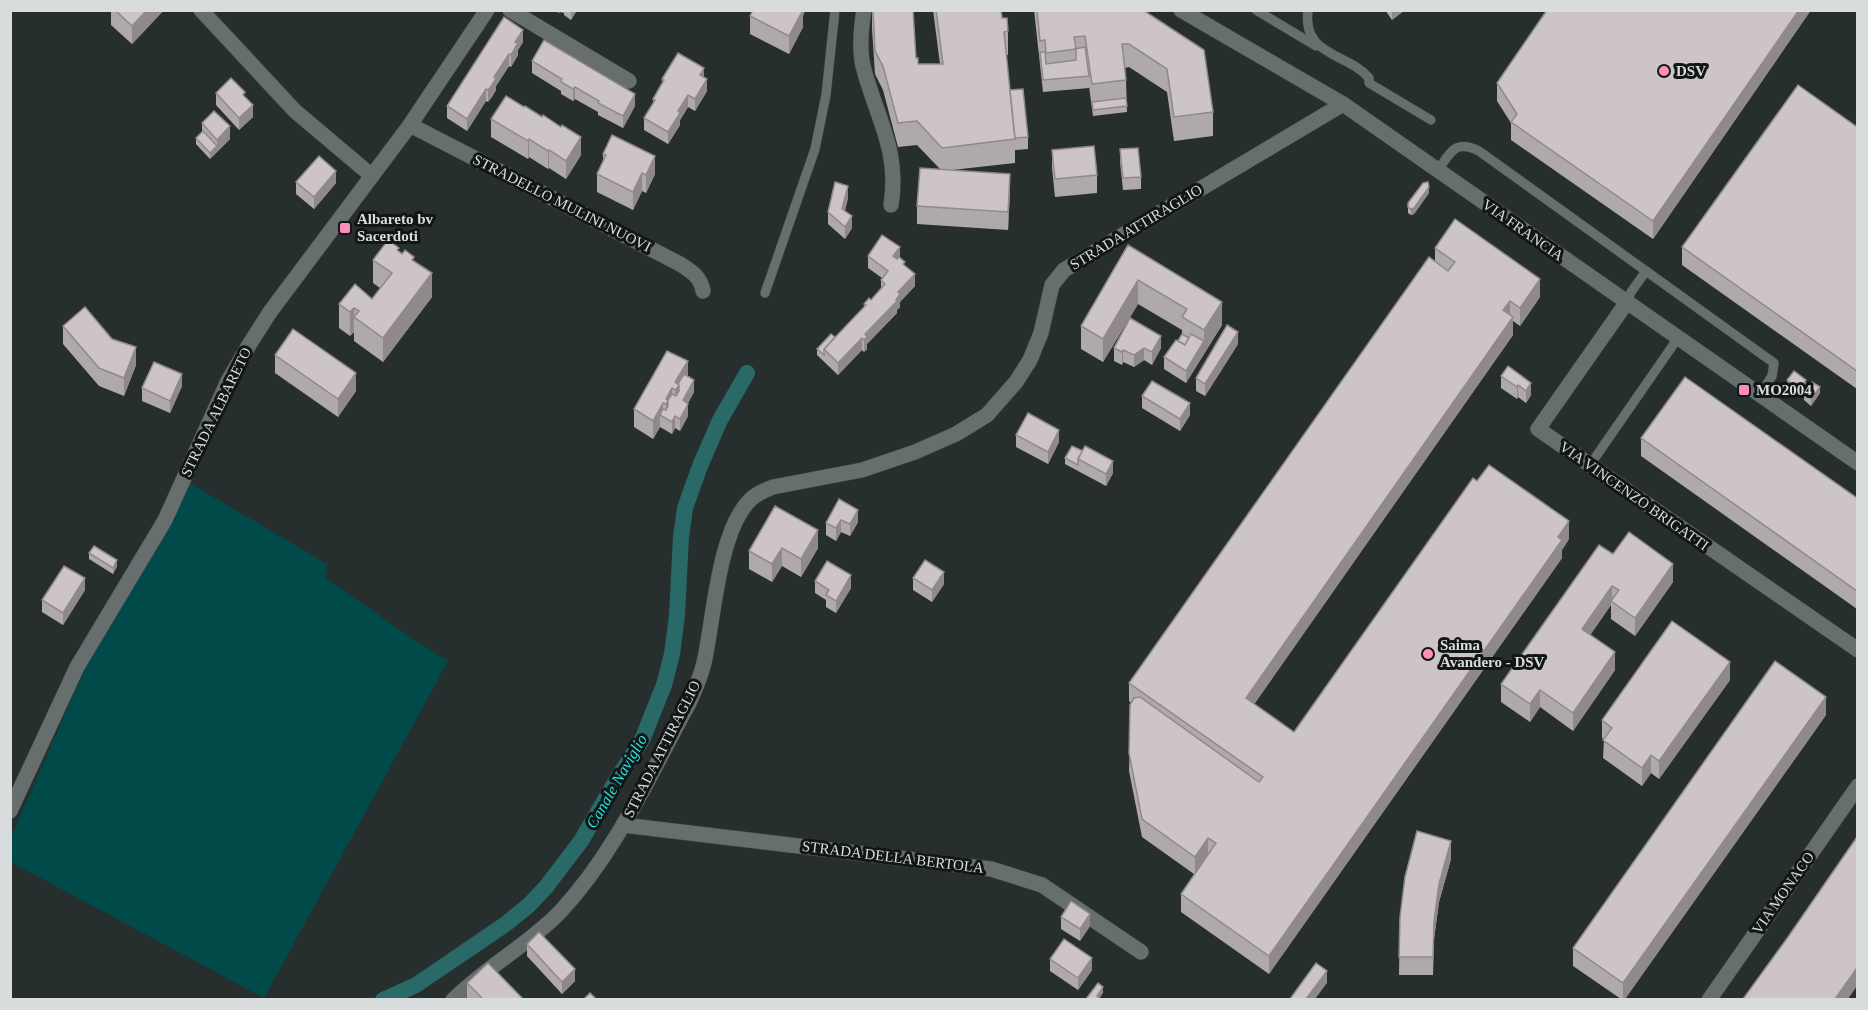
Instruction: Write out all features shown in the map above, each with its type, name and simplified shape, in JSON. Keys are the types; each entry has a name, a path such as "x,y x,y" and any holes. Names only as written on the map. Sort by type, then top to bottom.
{"street":[{"path":"201,10 295,111 372,176"},
{"name":"STRADA ALBARETO","path":"10,811 77,667 165,520 228,381 270,312 410,125 487,10"},
{"path":"510,10 629,81"},
{"path":"864,10 861,36 863,64 892,159 894,189 891,205"},
{"name":"VIA FRANCIA","path":"1181,10 1343,104 1857,462"},
{"name":"STRADA ATTIRAGLIO","path":"453,999 558,914 599,865 623,825 696,688 705,659 727,542 735,522 750,500 760,492 773,487 862,470 915,452 956,434 987,415 1016,382 1030,360 1041,333 1052,285 1064,270 1343,104"},
{"name":"STRADELLO MULINI NUOVI","path":"410,125 680,264 694,273 703,291"},
{"name":"VIA VINCENZO BRIGATTI","path":"1627,302 1538,429 1857,650"},
{"name":"VIA MONACO","path":"1708,999 1857,786"},
{"name":"STRADA DELLA BERTOLA","path":"623,825 991,869 1042,885 1141,952"}],"lane":[{"path":"765,293 815,149 826,95 835,10"},
{"path":"1256,10 1358,69 1369,78 1369,83 1431,120"},
{"path":"1308,10 1311,36 1321,48"},
{"path":"1438,171 1453,149 1458,146 1471,147 1479,151 1774,363 1772,376 1760,395"},
{"path":"1627,302 1631,292 1646,271"},
{"path":"1590,465 1678,338"}],"shaded area":[{"path":"190,483 327,564 326,578 448,661 264,998 11,862 11,837 87,664 173,520"}],"building":[{"path":"115,10 147,10 132,26"},
{"path":"753,10 803,10 789,36 750,16"},
{"path":"873,10 913,10 918,64 943,64 936,10 1001,10 1002,18 1007,18 1008,31 1004,32 1015,139 942,148 917,121 898,123 883,66 875,51"},
{"path":"1037,10 1143,10 1204,50 1213,112 1174,117 1167,69 1129,44 1122,44 1126,80 1092,84 1085,36 1074,37 1076,49 1046,53 1045,40 1040,41"},
{"name":"DSV","path":"1547,10 1799,10 1653,221 1511,122 1517,114 1497,83"},
{"path":"504,17 523,30 515,42 518,43 511,55 509,54 494,77 496,78 492,85 488,90 486,89 467,119 447,106"},
{"path":"544,40 635,94 623,116 598,103 599,101 575,87 573,89 561,82 562,79 532,61"},
{"path":"1085,47 1089,76 1043,80 1040,52 1045,52 1046,64 1076,60 1076,49 1074,49"},
{"path":"678,53 704,68 700,75 707,79 695,99 688,95 668,132 644,118 655,100 653,99 664,80 662,79"},
{"path":"231,78 245,92 243,95 253,105 239,118 216,93"},
{"path":"1798,85 1857,127 1857,371 1682,247"},
{"path":"1023,89 1028,137 1015,138 1010,90"},
{"path":"506,96 581,137 566,161 491,119"},
{"path":"1126,98 1127,106 1093,110 1092,102"},
{"path":"214,111 230,126 217,140 202,123"},
{"path":"203,131 217,146 210,153 196,138"},
{"path":"612,135 655,156 646,175 642,173 633,192 597,174"},
{"path":"1094,146 1097,175 1055,179 1052,150"},
{"path":"1138,148 1141,177 1123,178 1120,149"},
{"path":"319,156 336,171 314,197 296,182"},
{"path":"920,168 1010,174 1008,212 917,206"},
{"path":"835,182 848,186 842,209 852,216 845,227 828,212"},
{"path":"1428,182 1429,187 1414,208 1408,207 1408,203 1423,183"},
{"path":"1455,219 1540,279 1520,308 1510,301 1503,310 1513,317 1246,698 1294,732 1473,478 1477,481 1489,465 1569,521 1558,537 1562,540 1269,956 1181,894 1216,843 1208,838 1195,857 1142,819 1129,753 1130,705 1134,698 1140,697 1259,782 1263,777 1129,683 1429,257 1448,271 1455,262 1435,248"},
{"path":"882,235 900,247 893,256 897,259 899,257 905,262 903,264 915,274 898,292 900,294 897,301 865,334 867,337 864,340 862,338 838,363 824,349 866,305 864,304 869,298 871,300 885,284 881,280 888,271 868,256"},
{"path":"388,240 399,248 397,250 402,254 405,250 414,257 412,260 432,273 383,338 354,317 359,311 354,308 350,312 339,304 355,284 372,299 392,273 373,260"},
{"path":"1128,245 1222,302 1204,330 1182,317 1187,309 1138,280 1103,339 1081,326"},
{"path":"85,307 112,339 136,347 124,378 99,368 63,326"},
{"path":"1130,318 1161,336 1152,352 1144,348 1134,355 1114,348"},
{"path":"1227,325 1238,332 1205,384 1196,378"},
{"path":"293,329 356,373 338,399 275,355"},
{"path":"831,334 835,337 824,349 824,355 817,349"},
{"path":"1182,334 1189,338 1185,345 1178,341"},
{"path":"1191,334 1204,341 1186,371 1164,357 1176,340 1185,345"},
{"path":"667,351 688,361 675,382 679,385 676,390 672,388 666,404 663,403 653,421 634,409"},
{"path":"154,362 182,374 170,401 142,388"},
{"path":"1508,366 1531,383 1526,391 1501,376"},
{"path":"1794,371 1806,380 1800,389 1787,380"},
{"path":"684,374 694,380 683,400 688,404 680,419 675,416 672,422 660,415 663,409 666,410 672,394 676,396 679,391 678,384"},
{"path":"1685,377 1857,498 1857,591 1641,438"},
{"path":"1152,381 1190,403 1180,419 1142,396"},
{"path":"1812,382 1820,387 1811,399 1804,394"},
{"path":"1028,413 1059,430 1048,452 1016,435"},
{"path":"1072,446 1083,451 1078,459 1078,465 1065,458"},
{"path":"1085,446 1113,461 1106,474 1078,459"},
{"path":"839,499 858,510 850,524 841,520 836,528 826,523"},
{"path":"775,506 818,530 801,559 782,548 772,564 749,551"},
{"path":"1629,532 1673,564 1635,618 1611,601 1619,590 1612,586 1582,629 1615,652 1573,713 1540,690 1530,704 1501,684 1599,545 1613,554"},
{"path":"94,546 117,560 113,568 89,553"},
{"path":"925,560 944,572 932,590 913,578"},
{"path":"827,561 851,575 836,601 826,595 829,590 815,581"},
{"path":"64,566 85,578 63,613 42,600"},
{"path":"1672,621 1730,662 1659,761 1651,755 1642,768 1603,740 1612,728 1602,720"},
{"path":"1775,661 1826,697 1623,983 1573,948"},
{"path":"1417,831 1451,841 1439,884 1434,921 1433,957 1399,957 1400,917 1405,877"},
{"path":"1857,837 1857,968 1835,999 1743,999 1788,937"},
{"path":"1071,901 1090,914 1080,929 1061,917"},
{"path":"539,932 575,969 562,982 527,944"},
{"path":"1064,939 1092,958 1078,978 1050,959"},
{"path":"488,963 523,999 483,999 467,983"},
{"path":"1316,963 1327,971 1306,999 1290,999"},
{"path":"1098,983 1103,987 1097,996 1101,999 1086,999"},
{"path":"590,993 596,999 584,999"}],"waterway":[{"name":"Canale Naviglio","path":"383,1000 416,985 507,923 529,905 546,887 581,841 642,740 664,685 672,654 685,508 720,420 747,373"}],"place":[{"name":"DSV","path":"1664,71"},
{"name":"Albareto bv Sacerdoti","path":"345,228"},
{"name":"MO2004","path":"1744,390"},
{"name":"Saima Avandero - DSV","path":"1428,654"}]}
